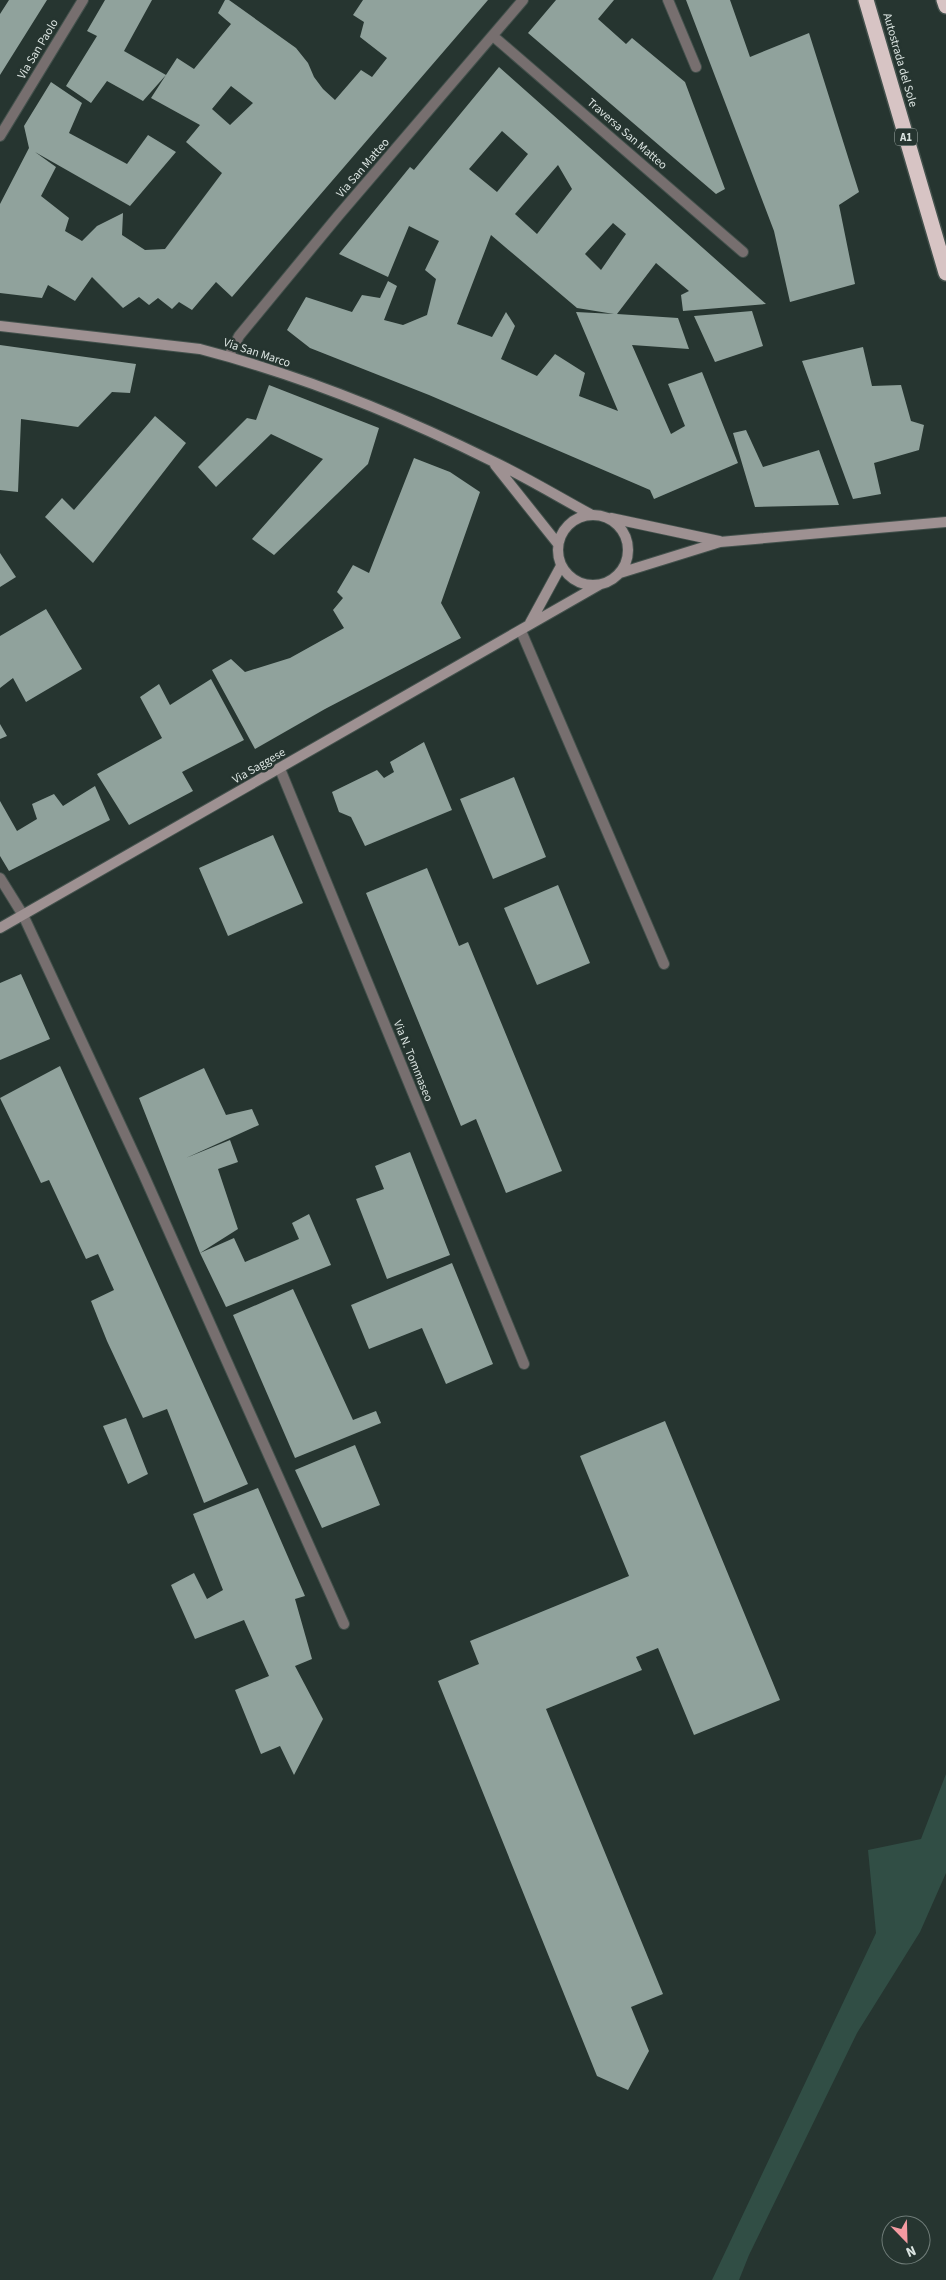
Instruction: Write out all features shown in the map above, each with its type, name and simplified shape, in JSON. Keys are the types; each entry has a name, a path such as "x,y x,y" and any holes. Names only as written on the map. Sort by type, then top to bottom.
{"highway":[{"name":"Autostrada del Sole","path":"866,0 946,273"},
{"path":"944,0 946,6"}],"main road":[{"name":"Via San Marco","path":"0,326 200,349 229,356 361,401 491,460 590,514"},
{"name":"Via San Marco","path":"491,460 558,544"},
{"path":"602,515 613,520 622,528 627,539 626,563 620,573 611,581 588,585 577,582 561,566 558,544 562,533 578,517 590,514 602,515 720,542"},
{"path":"620,573 720,542 946,522"},
{"path":"530,624 561,566"},
{"name":"Via Saggese","path":"0,928 521,631 599,584"}],"street":[{"name":"Via San Paolo","path":"0,136 83,0"},
{"name":"Via San Matteo","path":"229,356 239,336 332,223 523,0"},
{"path":"668,0 696,66"},
{"name":"Traversa San Matteo","path":"494,36 743,252"},
{"path":"521,631 664,964"},
{"name":"Via N. Tommaseo","path":"280,769 524,1364"},
{"path":"0,878 23,915 146,1180 344,1624"}],"green space":[{"path":"946,1774 946,1873 920,1932 857,2033 749,2255 739,2280 712,2280 876,1933 868,1850 921,1839"}],"building":[{"path":"9,0 47,0 0,75 0,14"},
{"path":"105,0 152,0 124,51 166,75 143,101 107,81 91,103 66,86 97,36 87,31"},
{"path":"225,0 229,0 296,48 308,63 314,77 323,89 335,100 361,70 372,77 387,58 360,37 364,22 353,15 363,0 488,0 232,297 216,282 192,310 179,302 172,309 158,298 149,305 139,297 123,308 92,277 75,301 48,285 42,298 0,293 0,204 29,148 24,126 51,82 82,103 69,133 127,164 148,135 176,152 130,206 35,152 56,167 41,196 69,218 65,231 82,241 97,226 123,213 122,235 145,250 165,249 222,173 186,142 200,125 151,98 177,58 194,69 231,24 218,13","holes":["231,86 253,103 230,125 212,109"]},
{"path":"556,0 614,0 598,19 626,44 632,38 685,82 725,189 716,194 528,33"},
{"path":"686,0 730,0 750,57 809,33 859,192 839,205 855,284 790,302 774,231"},
{"path":"499,67 766,304 683,311 681,295 689,291 656,263 617,314 678,318 689,349 632,345 671,434 685,426 668,384 702,372 738,463 654,499 650,490 429,395 310,348 287,330 306,297 352,312 362,295 380,298 388,281 397,286 384,320 403,325 427,315 436,279 425,270 439,241 409,226 388,277 339,254 410,167 414,170","holes":["502,131 528,154 497,192 469,169","558,165 572,189 537,234 515,214","613,223 626,234 601,270 585,254","491,235 577,308 614,314 576,312 618,411 579,396 585,373 555,354 537,376 501,359 515,326 506,312 492,337 457,324"]},
{"path":"752,311 763,346 715,362 694,316"},
{"path":"0,345 136,364 130,393 112,392 78,427 21,419 18,492 0,490"},
{"path":"863,347 872,386 901,385 911,421 924,425 919,450 874,463 881,494 853,499 802,361"},
{"path":"269,385 379,428 368,464 274,555 252,539 323,459 271,434 216,487 198,467 247,418 256,420"},
{"path":"155,416 186,443 93,563 45,517 62,498 74,510"},
{"path":"746,430 763,467 819,450 839,505 755,507 733,433"},
{"path":"414,458 450,472 480,492 441,603 461,638 325,709 255,749 212,670 231,659 245,672 290,658 344,628 333,610 343,598 337,592 353,565 369,573"},
{"path":"0,553 16,577 0,587"},
{"path":"46,609 82,669 26,702 13,678 0,688 0,636"},
{"path":"211,679 244,740 182,772 193,791 129,825 97,774 162,738 140,697 159,684 170,705"},
{"path":"0,724 7,736 0,739"},
{"path":"424,742 452,810 365,846 351,817 339,812 332,792 377,770 384,778 394,772 390,762"},
{"path":"514,777 546,857 493,879 460,799"},
{"path":"95,786 110,820 9,871 0,856 0,801 17,831 37,819 32,804 54,794 63,806"},
{"path":"273,835 303,903 228,936 199,868"},
{"path":"427,868 459,946 468,942 562,1171 506,1193 476,1119 461,1126 366,893"},
{"path":"558,885 590,963 537,985 504,908"},
{"path":"21,974 50,1039 0,1060 0,983"},
{"path":"60,1066 248,1484 204,1503 167,1409 143,1418 107,1341 91,1301 114,1290 98,1254 86,1259 49,1180 41,1183 0,1098"},
{"path":"204,1068 226,1115 252,1109 259,1125 186,1158 230,1140 238,1162 218,1169 238,1229 200,1253 139,1098"},
{"path":"410,1152 450,1255 387,1279 356,1199 384,1189 375,1166"},
{"path":"309,1214 331,1265 226,1307 200,1253 234,1238 245,1262 299,1239 292,1223"},
{"path":"452,1263 493,1364 446,1384 422,1328 369,1349 351,1305"},
{"path":"293,1289 353,1420 376,1411 381,1423 295,1458 233,1315"},
{"path":"126,1418 148,1474 128,1484 103,1426"},
{"path":"665,1421 780,1700 694,1735 658,1648 636,1657 642,1670 546,1709 663,1994 631,2007 649,2051 628,2090 597,2076 438,1681 479,1664 470,1641 629,1576 580,1456"},
{"path":"355,1445 380,1505 322,1528 295,1470"},
{"path":"258,1488 305,1596 295,1599 312,1659 295,1666 323,1719 294,1775 280,1746 261,1754 235,1690 269,1676 244,1620 195,1639 171,1585 194,1573 207,1599 223,1590 193,1514"}]}
